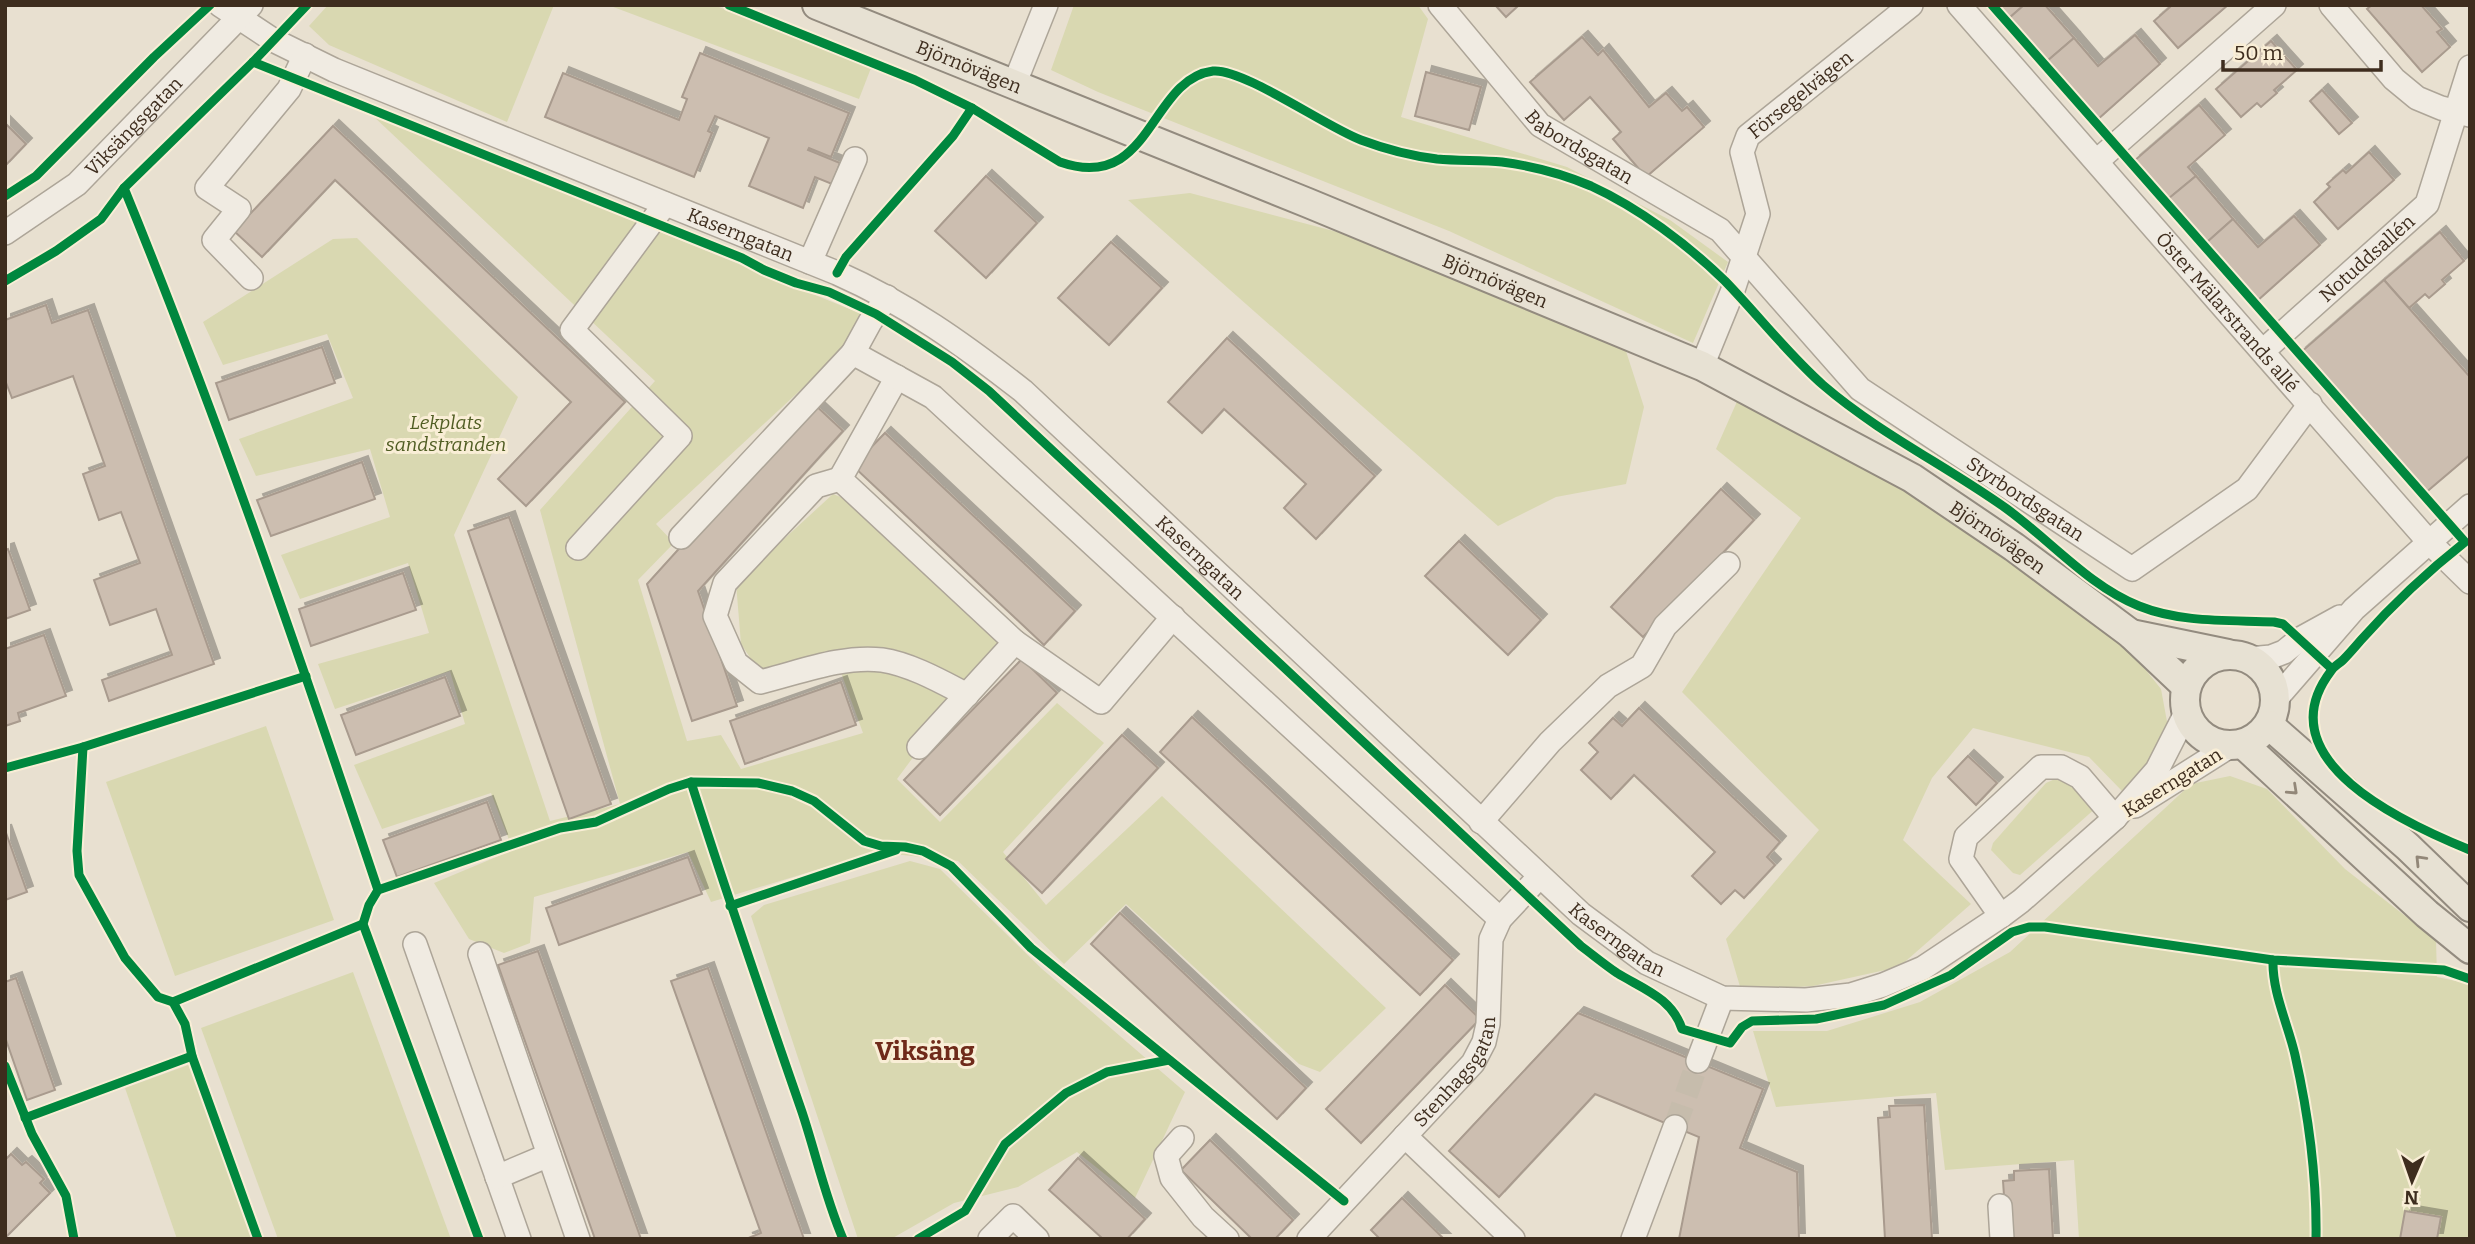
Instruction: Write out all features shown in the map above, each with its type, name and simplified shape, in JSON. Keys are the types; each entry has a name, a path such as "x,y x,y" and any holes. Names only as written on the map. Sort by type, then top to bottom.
{"main road":[{"name":"Björnövägen","path":"817,5 1702,366 1912,478 2014,547 2131,634 2186,699"},
{"name":"Björnövägen","path":"2131,634 2240,657"},
{"path":"2217,657 2240,657 2268,675 2273,687 2272,712 2253,739 2237,745 2215,743 2202,737 2192,726 2186,699 2193,673 2204,663 2217,657"},
{"path":"2272,712 2470,907"},
{"path":"2237,745 2470,949"}],"street":[{"path":"1014,85 1046,5"},
{"name":"Babordsgatan","path":"1440,5 1540,125 1720,230 1743,259"},
{"name":"Försegelvägen","path":"1702,366 1758,214 1742,152 1748,136 1911,5"},
{"name":"Öster Mälarstrands allé","path":"1959,5 2429,542 2470,582"},
{"path":"2097,161 2274,5"},
{"path":"2331,5 2402,85 2417,98 2463,113"},
{"name":"Kaserngatan","path":"237,10 305,55 334,70 810,262 887,297 927,320 1023,391 1581,914 1647,963 1722,998 1806,1000 1851,995 1923,968 2021,901 2115,818 2157,770 2186,699"},
{"name":"Viksängsgatan","path":"5,233 77,184 237,10"},
{"path":"251,278 214,240 239,209 207,188 289,89 305,55"},
{"name":"Notuddsallén","path":"2263,350 2427,204 2463,113 2470,67"},
{"path":"810,262 855,159"},
{"path":"578,548 680,436 572,330 665,204"},
{"name":"Styrbordsgatan","path":"1743,259 1860,389 2132,569 2247,489 2310,404"},
{"path":"681,537 853,353 887,297"},
{"path":"853,353 933,397 1500,919"},
{"path":"897,377 840,479 816,486 725,583 715,616 737,663 760,682 850,660 883,660 930,677 967,695"},
{"path":"840,479 1014,642 1101,702 1172,617"},
{"path":"2272,712 2354,609 2470,506"},
{"path":"1481,822 1550,742 1608,686 1642,666 1665,626 1728,564"},
{"path":"2240,657 2271,656 2284,652 2300,639 2354,609"},
{"path":"919,747 1014,642"},
{"name":"Kaserngatan","path":"2115,818 2237,745"},
{"path":"2001,916 1961,859 1966,837 2041,767 2061,767 2080,778 2115,818"},
{"name":"Stenhagsgatan","path":"1309,1239 1473,1062 1483,1042 1490,1001 1491,939 1500,919 1540,876"},
{"path":"415,944 519,1239"},
{"path":"480,954 578,1239"},
{"path":"1699,1061 1722,998"},
{"path":"1633,1239 1675,1127"},
{"path":"1405,1136 1513,1239"},
{"path":"1182,1138 1166,1156 1172,1178 1203,1217 1227,1239"},
{"path":"497,1177 549,1155"},
{"path":"2000,1206 2002,1239"},
{"path":"990,1239 1013,1216 1037,1239"}],"green space":[{"path":"328,5 554,5 507,122 329,45 309,26"},
{"path":"608,5 714,5 871,68 859,99"},
{"path":"1074,5 1418,5 1428,19 1401,117 1567,167 1670,220 1728,262 1693,343 1449,231 1098,92 1051,70"},
{"name":"Lekplats sandstranden","path":"372,115 862,314 849,345 656,524 674,543 638,580 687,741 721,735 741,769 863,733 834,653 761,674 741,644 736,583 833,494 848,500 1000,640 897,779 940,822 1057,703 1104,743 1003,852 1046,905 1162,796 1386,1008 1320,1072 1299,1064 1126,904 1064,964 958,861 875,852 711,902 688,852 534,897 530,943 504,953 469,939 434,883 513,850 491,793 382,829 354,765 465,724 450,671 335,709 318,664 429,633 408,563 300,599 281,555 390,517 370,449 256,476 239,439 353,398 327,334 223,365 203,322 333,239 357,238 518,397 454,535 550,821 620,804 540,510 655,381"},
{"path":"1190,193 1364,239 1625,348 1644,407 1626,484 1556,497 1498,526 1128,200"},
{"path":"1739,397 1802,429 2020,561 2137,659 2161,689 2168,727 2159,749 2122,791 2089,757 1973,728 1932,778 1903,840 1971,904 1899,967 1813,986 1741,990 1726,939 1819,830 1682,692 1801,518 1716,449"},
{"path":"266,726 334,920 175,976 106,782"},
{"path":"2064,775 2097,807 2020,875 2013,873 1991,850 1993,843 2046,783"},
{"path":"2230,776 2267,789 2345,869 2436,940 2437,977 2470,984 2470,1239 2079,1239 2074,1160 1945,1170 1936,1093 1776,1107 1753,1031 1827,1031 1920,1002 2010,952 2191,784"},
{"path":"910,861 940,869 1041,968 1185,1092 1135,1198 1077,1152 1018,1187 954,1203 891,1239 858,1239 751,916 764,905"},
{"path":"353,972 451,1239 278,1239 201,1028"},
{"path":"191,1064 253,1239 177,1239 125,1088"}],"building":[{"path":"1495,5 1519,5 1506,17"},
{"path":"1996,5 2024,5 2008,19"},
{"path":"2024,5 2045,5 2074,38 2046,62 2008,19"},
{"path":"2169,5 2228,5 2178,48 2154,21"},
{"path":"2372,5 2421,5 2442,29 2437,32 2450,47 2422,72 2367,9"},
{"path":"2135,35 2160,64 2097,120 2046,62 2074,38 2098,66"},
{"path":"1582,37 1598,55 1603,50 1649,107 1666,93 1682,111 1687,107 1704,127 1646,177 1613,139 1621,132 1590,97 1564,120 1530,82"},
{"path":"2271,41 2297,70 2274,90 2277,93 2261,107 2257,103 2241,117 2216,89"},
{"path":"700,53 849,113 831,157 809,148 808,150 840,163 832,184 815,177 803,208 749,186 769,138 715,116 708,131 712,133 694,177 545,117 563,73 679,120 687,99 682,97"},
{"path":"1426,72 1481,87 1469,130 1415,116"},
{"path":"2322,90 2352,123 2339,134 2310,101"},
{"path":"2199,105 2225,135 2188,167 2196,176 2168,199 2134,161"},
{"path":"5,123 26,144 5,166"},
{"path":"333,126 625,402 526,506 498,479 571,402 335,180 262,257 234,231"},
{"path":"2369,152 2394,180 2338,229 2314,202 2330,187 2327,184 2343,170 2346,173"},
{"path":"986,176 1037,223 986,278 935,231"},
{"path":"2196,176 2233,219 2206,243 2168,199"},
{"path":"2294,216 2320,245 2257,301 2206,243 2233,219 2258,247"},
{"path":"2440,232 2464,261 2442,280 2445,284 2429,298 2425,294 2409,308 2384,280"},
{"path":"1111,242 1162,288 1109,345 1058,298"},
{"path":"2384,280 2470,377 2470,455 2424,494 2300,353"},
{"path":"46,305 52,323 88,310 214,664 109,701 102,680 172,655 156,609 110,625 94,580 140,563 121,512 99,520 83,474 105,466 73,376 12,398 5,380 5,320"},
{"path":"1227,338 1375,476 1316,539 1284,508 1306,484 1224,409 1202,433 1168,402"},
{"path":"322,347 335,383 229,420 216,383"},
{"path":"812,402 843,431 698,591 737,706 692,721 647,584"},
{"path":"885,433 1075,611 1044,645 853,466"},
{"path":"362,462 375,499 271,536 257,500"},
{"path":"1721,489 1754,520 1643,637 1611,607"},
{"path":"509,517 611,804 569,819 468,531"},
{"path":"1459,541 1541,620 1508,655 1425,576"},
{"path":"8,549 30,610 5,619 5,550"},
{"path":"403,573 416,610 311,646 299,609"},
{"path":"44,635 66,696 18,713 20,721 5,726 5,649"},
{"path":"1022,659 1057,693 940,815 904,780"},
{"path":"445,677 460,716 356,755 341,715"},
{"path":"841,682 856,725 745,764 730,721"},
{"path":"1639,708 1780,842 1767,857 1775,865 1744,898 1735,890 1721,904 1692,876 1715,852 1634,775 1611,799 1581,770 1598,752 1589,743 1613,718 1622,726"},
{"path":"1192,717 1453,960 1420,995 1160,752"},
{"path":"1122,735 1158,768 1042,893 1006,859"},
{"path":"1968,756 1997,783 1976,805 1948,777"},
{"path":"487,802 501,840 397,877 383,840"},
{"path":"5,830 27,892 5,900"},
{"path":"688,857 702,894 559,945 546,908"},
{"path":"1120,913 1306,1088 1277,1119 1091,944"},
{"path":"538,951 641,1239 595,1239 498,965"},
{"path":"708,968 804,1239 746,1239 761,1233 671,981"},
{"path":"16,978 55,1090 27,1100 5,1037 5,982"},
{"path":"1445,985 1480,1019 1361,1143 1326,1109"},
{"path":"1578,1013 1763,1089 1740,1148 1797,1172 1799,1239 1679,1239 1699,1137 1595,1094 1499,1197 1449,1151"},
{"path":"1924,1105 1932,1239 1885,1239 1878,1118 1890,1117 1889,1106"},
{"path":"1210,1140 1293,1220 1275,1239 1252,1239 1181,1170"},
{"path":"11,1154 22,1165 26,1162 44,1179 40,1183 50,1193 5,1238 5,1160"},
{"path":"1078,1158 1145,1219 1127,1239 1103,1239 1049,1190"},
{"path":"2049,1169 2053,1239 2007,1239 2003,1181 2014,1180 2014,1171"},
{"path":"1402,1198 1444,1239 1380,1239 1371,1230"},
{"path":"2405,1211 2441,1217 2437,1239 2400,1239"}],"tunnel":[{"path":"1675,1127 1698,1061"}],"cycle path":[{"path":"5,196 36,176 154,57 210,5"},
{"path":"5,281 56,251 101,219 124,188 253,62 307,5"},
{"path":"729,5 915,80 972,108 1060,162 1090,168 1114,162 1132,149 1175,93 1192,79 1213,71 1227,73 1264,88 1346,133 1379,146 1437,159 1502,162 1525,166 1591,186 1644,216 1695,254 1725,281 1810,373 1845,403 2007,509 2103,587 2139,606 2172,615 2206,620 2283,624 2332,669"},
{"path":"1992,5 2465,542 2411,589 2332,669 2315,703 2315,733 2328,760 2351,784 2412,824 2470,850"},
{"path":"253,62 742,258 796,283 829,292 876,314 952,362 989,391 1581,946 1617,973 1664,1002 1682,1029 1730,1043 1742,1027 1752,1021 1816,1019 1884,1005 1951,975 2012,932 2029,927 2045,927 2273,960 2444,970 2470,979"},
{"path":"837,273 846,257 953,136 972,108"},
{"path":"124,188 257,537 378,890"},
{"path":"5,768 83,747 306,676"},
{"path":"83,747 77,851 79,875 125,958 158,997 173,1002 363,924"},
{"path":"691,782 843,1239"},
{"path":"479,1239 363,924 369,905 378,890 560,828 596,822 691,782 758,783 792,791 814,801 864,841 923,851 951,866 1031,948 1344,1201"},
{"path":"730,906 896,850"},
{"path":"2273,960 2275,984 2295,1055 2308,1124 2315,1192 2316,1239"},
{"path":"173,1002 185,1024 192,1056 258,1239"},
{"path":"25,1118 192,1056"},
{"path":"918,1239 965,1211 1005,1144 1066,1093 1107,1072 1169,1060"},
{"path":"5,1066 32,1134 66,1196 74,1239"}],"district":[{"name":"Viksäng","path":"925,1051"}]}
